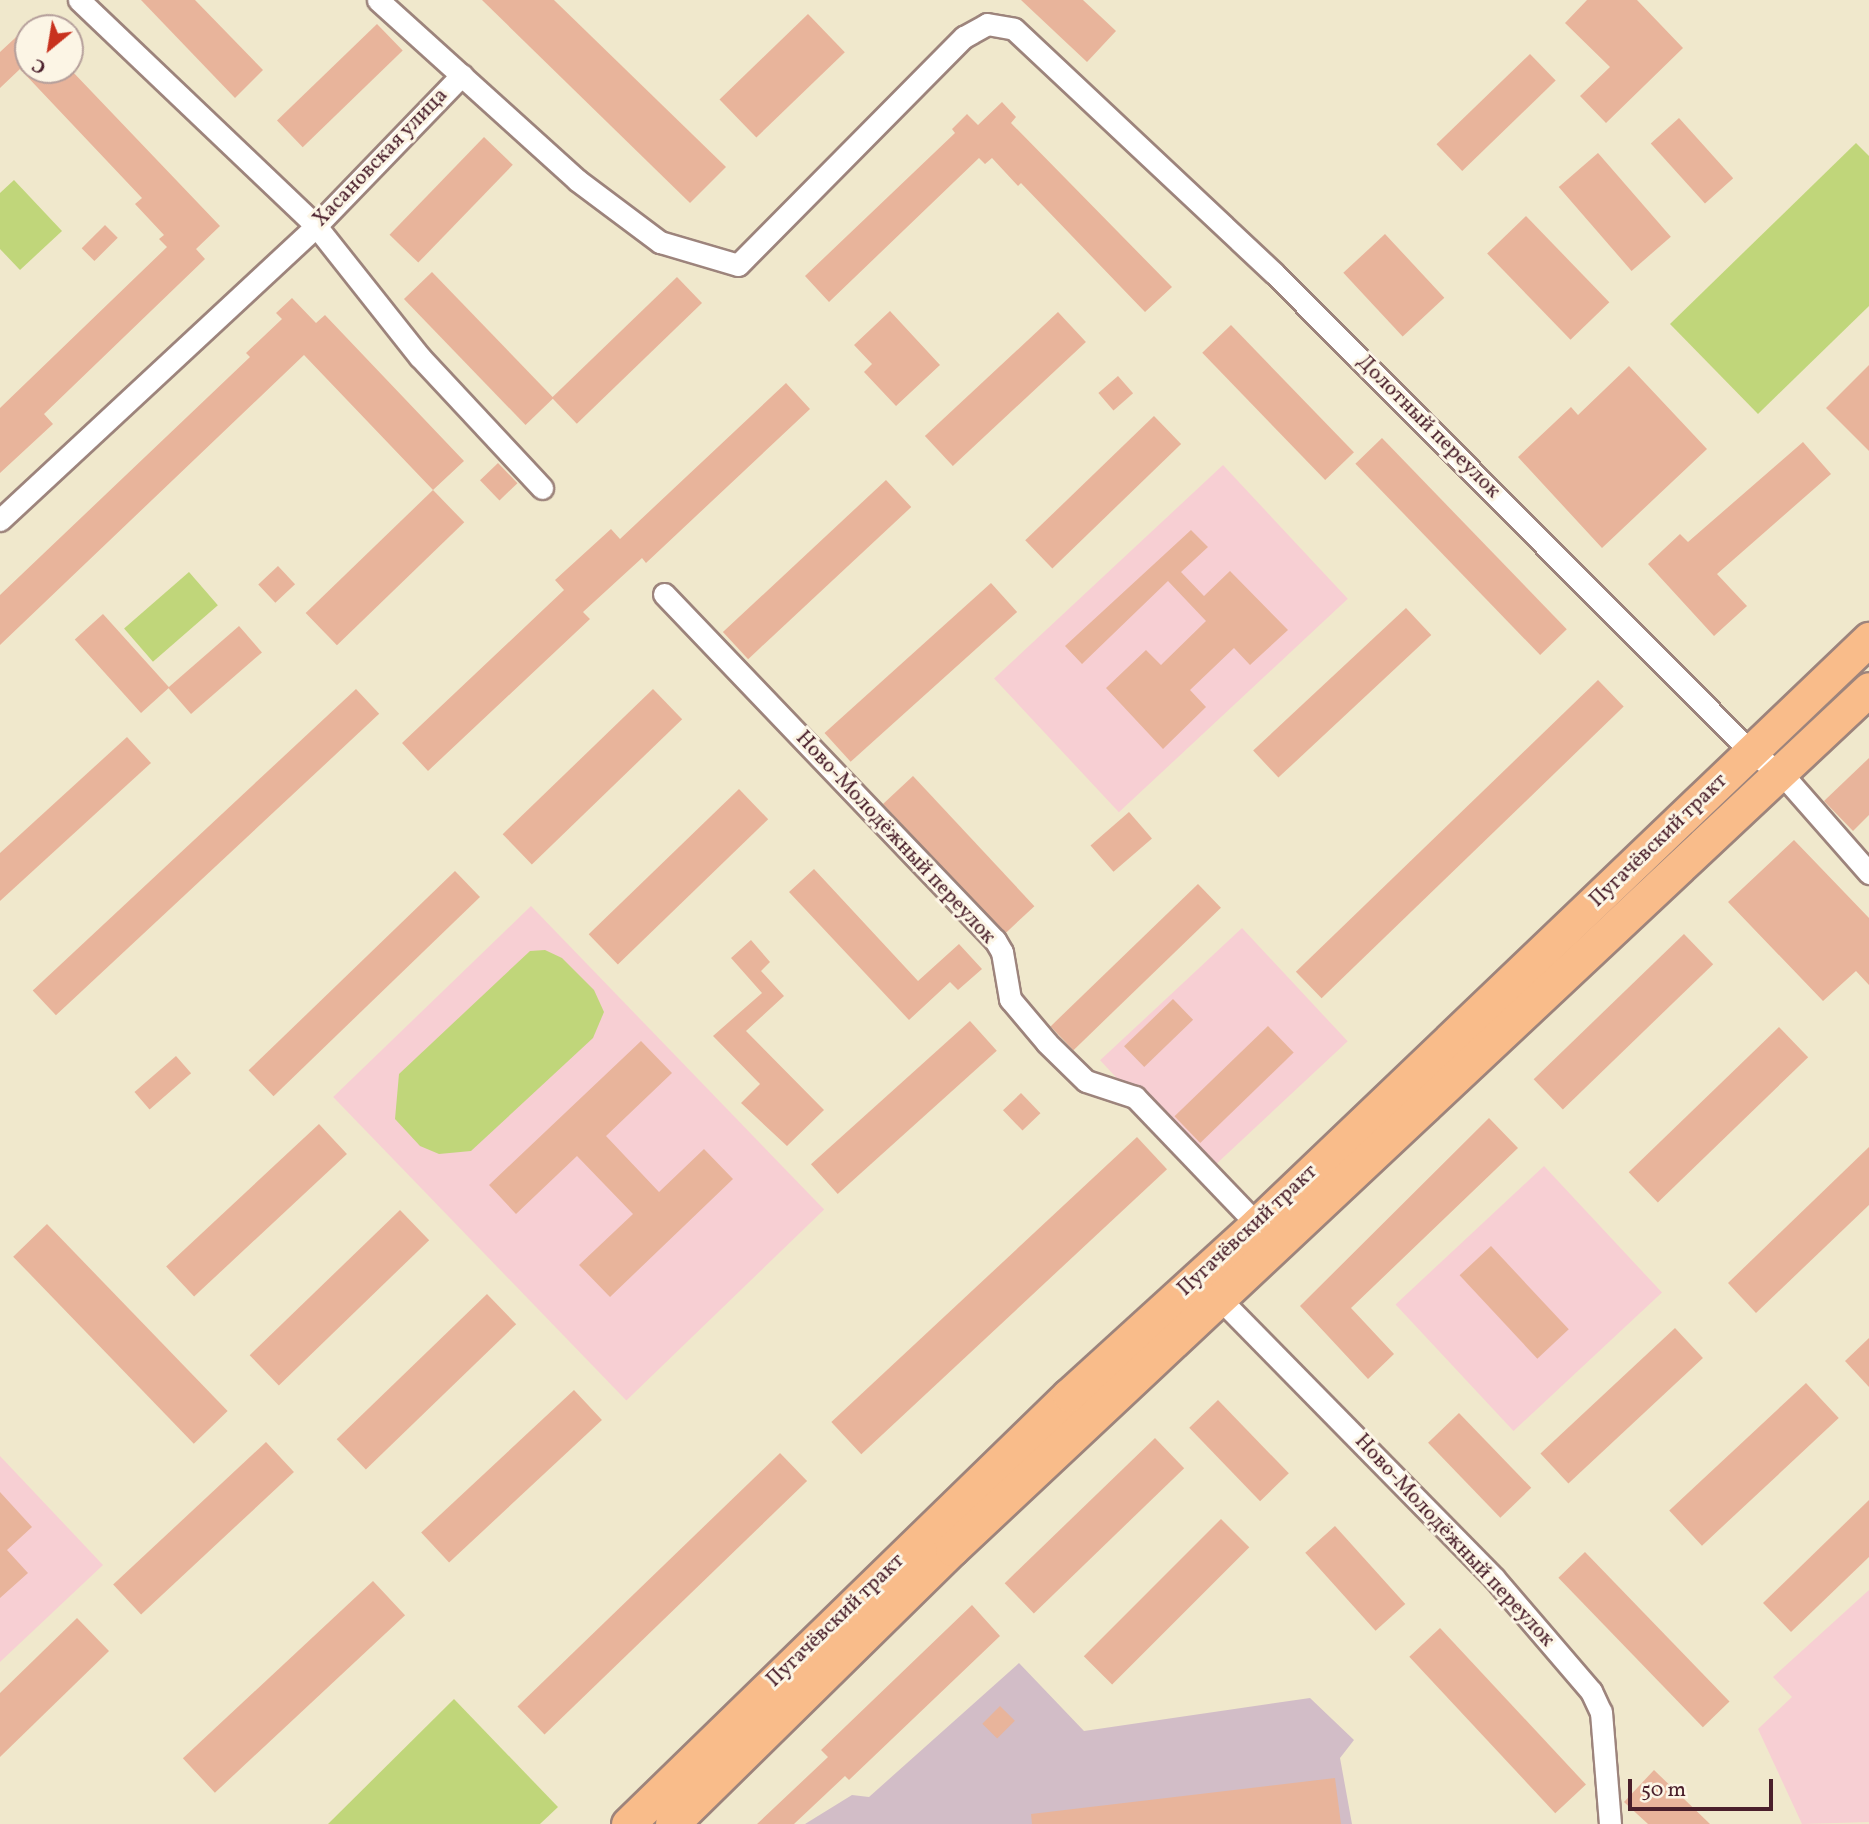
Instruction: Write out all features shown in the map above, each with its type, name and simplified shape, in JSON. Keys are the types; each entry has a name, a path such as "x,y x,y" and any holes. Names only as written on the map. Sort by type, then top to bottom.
{"main road":[{"name":"Пугачёвский тракт","path":"628,1824 1069,1395 1257,1224 1869,639"},
{"name":"Пугачёвский тракт","path":"672,1824 952,1549 1782,774 1869,689"}],"street":[{"path":"79,0 316,226 420,357 542,488"},
{"path":"378,0 461,75"},
{"name":"Долотный переулок","path":"964,37 987,24 1014,29 1274,273 1752,752 1782,774 1869,873"},
{"name":"Хасановская улица","path":"0,520 316,226 461,75 577,180 660,242 738,265 964,37"},
{"name":"Ново-Молодёжный переулок","path":"664,594 995,940 1002,952 1010,999 1047,1043 1086,1081 1135,1097 1257,1224"},
{"name":"Ново-Молодёжный переулок","path":"1219,1298 1494,1578 1591,1691 1601,1712 1610,1824"}],"shaded area":[{"path":"1223,465 1348,599 1119,812 994,678"},
{"path":"531,906 824,1210 626,1401 333,1097"},
{"path":"1242,928 1348,1041 1206,1174 1100,1060"},
{"path":"1544,1166 1662,1293 1514,1431 1396,1304"},
{"path":"0,1456 103,1565 0,1662"},
{"path":"1869,1590 1869,1822 1802,1824 1758,1729 1792,1697 1773,1677"},
{"path":"1019,1663 1084,1731 1310,1698 1354,1740 1340,1758 1352,1824 805,1824 852,1795 869,1797"}],"green space":[{"path":"1856,143 1869,156 1869,306 1758,414 1670,324"},
{"path":"14,180 62,231 20,270 0,249 0,193"},
{"path":"189,572 218,605 153,662 124,628"},
{"path":"545,950 562,958 594,990 604,1012 593,1038 471,1151 439,1154 420,1146 395,1119 399,1074 530,951"},
{"path":"454,1699 558,1807 540,1824 328,1824"}],"building":[{"path":"141,0 195,0 263,70 235,98"},
{"path":"482,0 554,0 726,167 690,203"},
{"path":"1021,0 1083,0 1116,31 1087,62"},
{"path":"1587,0 1637,0 1683,48 1606,123 1580,96 1610,67 1565,23"},
{"path":"808,14 845,52 756,138 720,99"},
{"path":"377,24 403,51 303,147 277,121"},
{"path":"14,39 14,75 0,88 0,52"},
{"path":"1530,54 1556,81 1462,171 1436,144"},
{"path":"34,84 84,84 220,226 196,249 205,259 44,414 53,424 0,473 0,408 167,247 159,239 164,235 135,204 142,198"},
{"path":"1002,102 1016,117 1011,123 1172,287 1145,312 1021,183 1018,186 992,158 985,164 979,158 829,302 805,276 955,133 952,129 967,114 978,125"},
{"path":"1679,118 1733,178 1705,204 1651,143"},
{"path":"484,137 513,165 418,263 390,235"},
{"path":"1598,153 1671,237 1632,271 1559,187"},
{"path":"1526,216 1609,302 1571,340 1487,254"},
{"path":"105,225 118,238 94,261 82,248"},
{"path":"1385,234 1444,298 1403,337 1343,273"},
{"path":"432,272 554,398 526,425 404,299"},
{"path":"677,277 702,303 577,424 552,398"},
{"path":"292,298 316,323 325,315 464,461 433,490 304,355 0,645 0,595 250,357 246,353 282,319 276,313"},
{"path":"890,311 940,365 896,406 864,372 872,364 854,345"},
{"path":"1058,312 1086,342 953,466 925,436"},
{"path":"1231,325 1354,452 1325,480 1202,353"},
{"path":"1869,365 1869,451 1826,408"},
{"path":"1629,366 1707,449 1602,548 1518,457 1571,407 1578,415"},
{"path":"1118,376 1133,393 1113,410 1098,393"},
{"path":"786,383 810,409 646,563 642,558 583,612 590,619 428,771 402,743 564,590 555,580 611,529 620,539"},
{"path":"1154,416 1181,444 1052,568 1025,540"},
{"path":"1382,438 1567,629 1540,655 1355,464"},
{"path":"1803,442 1831,474 1717,574 1747,606 1714,636 1648,564 1680,534 1688,542"},
{"path":"498,463 517,483 499,501 480,480"},
{"path":"886,480 911,507 748,659 723,632"},
{"path":"433,490 464,522 337,645 306,613"},
{"path":"1191,530 1208,547 1181,572 1204,596 1230,571 1288,630 1250,665 1234,648 1190,690 1206,707 1163,749 1106,688 1146,650 1161,665 1206,621 1168,581 1082,664 1065,646"},
{"path":"278,566 295,584 275,603 258,584"},
{"path":"991,583 1017,612 851,762 825,733"},
{"path":"1406,608 1431,635 1278,778 1253,751"},
{"path":"103,614 169,688 141,713 75,639"},
{"path":"239,626 262,652 191,714 168,688"},
{"path":"1598,680 1624,707 1322,998 1296,972"},
{"path":"356,689 379,714 56,1015 33,990"},
{"path":"653,689 682,719 532,864 503,834"},
{"path":"127,737 151,763 0,901 0,853"},
{"path":"1869,758 1869,815 1853,831 1824,801"},
{"path":"913,776 1034,906 1004,934 883,804"},
{"path":"739,789 768,819 618,964 589,934"},
{"path":"1129,812 1152,838 1113,872 1091,845"},
{"path":"1794,840 1869,918 1869,985 1856,971 1823,1001 1728,902"},
{"path":"814,869 918,981 959,944 982,969 958,990 950,982 909,1020 789,892"},
{"path":"455,871 480,897 274,1096 249,1070"},
{"path":"1198,884 1221,908 1073,1050 1051,1026"},
{"path":"1684,934 1713,964 1563,1109 1534,1079"},
{"path":"751,940 770,962 761,971 784,996 746,1031 824,1110 787,1146 741,1103 760,1084 713,1036 762,993 731,958"},
{"path":"1173,999 1193,1020 1144,1067 1124,1046"},
{"path":"970,1021 997,1051 838,1194 811,1164"},
{"path":"1268,1026 1294,1053 1200,1143 1174,1116"},
{"path":"1779,1027 1808,1057 1658,1202 1629,1172"},
{"path":"641,1041 672,1073 606,1136 659,1192 704,1149 733,1179 610,1297 579,1265 633,1214 577,1156 516,1214 489,1185"},
{"path":"176,1056 191,1073 150,1109 134,1092"},
{"path":"1021,1093 1040,1113 1022,1131 1003,1110"},
{"path":"1489,1118 1518,1148 1351,1308 1394,1354 1368,1379 1300,1306"},
{"path":"319,1124 347,1154 194,1297 166,1267"},
{"path":"1137,1137 1167,1169 861,1454 831,1422"},
{"path":"1869,1147 1869,1205 1756,1313 1728,1283"},
{"path":"400,1210 429,1240 279,1385 250,1355"},
{"path":"47,1224 228,1411 194,1444 13,1257"},
{"path":"1491,1246 1569,1329 1537,1359 1460,1275"},
{"path":"487,1294 516,1324 366,1469 337,1439"},
{"path":"1675,1328 1703,1358 1568,1483 1540,1453"},
{"path":"1869,1338 1869,1387 1845,1361"},
{"path":"1806,1383 1839,1418 1702,1546 1669,1511"},
{"path":"574,1390 602,1420 449,1563 421,1533"},
{"path":"1218,1400 1289,1473 1260,1501 1189,1428"},
{"path":"1459,1413 1531,1488 1500,1518 1428,1443"},
{"path":"1155,1438 1184,1468 1034,1613 1005,1583"},
{"path":"266,1442 294,1472 141,1615 113,1585"},
{"path":"780,1453 807,1481 545,1735 517,1707"},
{"path":"0,1492 32,1527 7,1550 28,1573 0,1598"},
{"path":"1869,1500 1869,1557 1791,1632 1763,1603"},
{"path":"1221,1519 1249,1547 1112,1684 1084,1656"},
{"path":"1335,1526 1405,1604 1376,1631 1305,1553"},
{"path":"1585,1552 1729,1702 1703,1727 1558,1578"},
{"path":"373,1581 405,1615 215,1793 183,1758"},
{"path":"972,1605 1000,1636 849,1780 845,1776 794,1824 757,1824 828,1757 821,1750"},
{"path":"77,1618 109,1651 0,1757 0,1693"},
{"path":"1440,1628 1586,1785 1555,1813 1409,1657"},
{"path":"1000,1706 1015,1721 997,1739 982,1724"},
{"path":"1654,1770 1710,1824 1648,1824 1624,1802"},
{"path":"1335,1778 1341,1824 1032,1824 1031,1814"}]}
